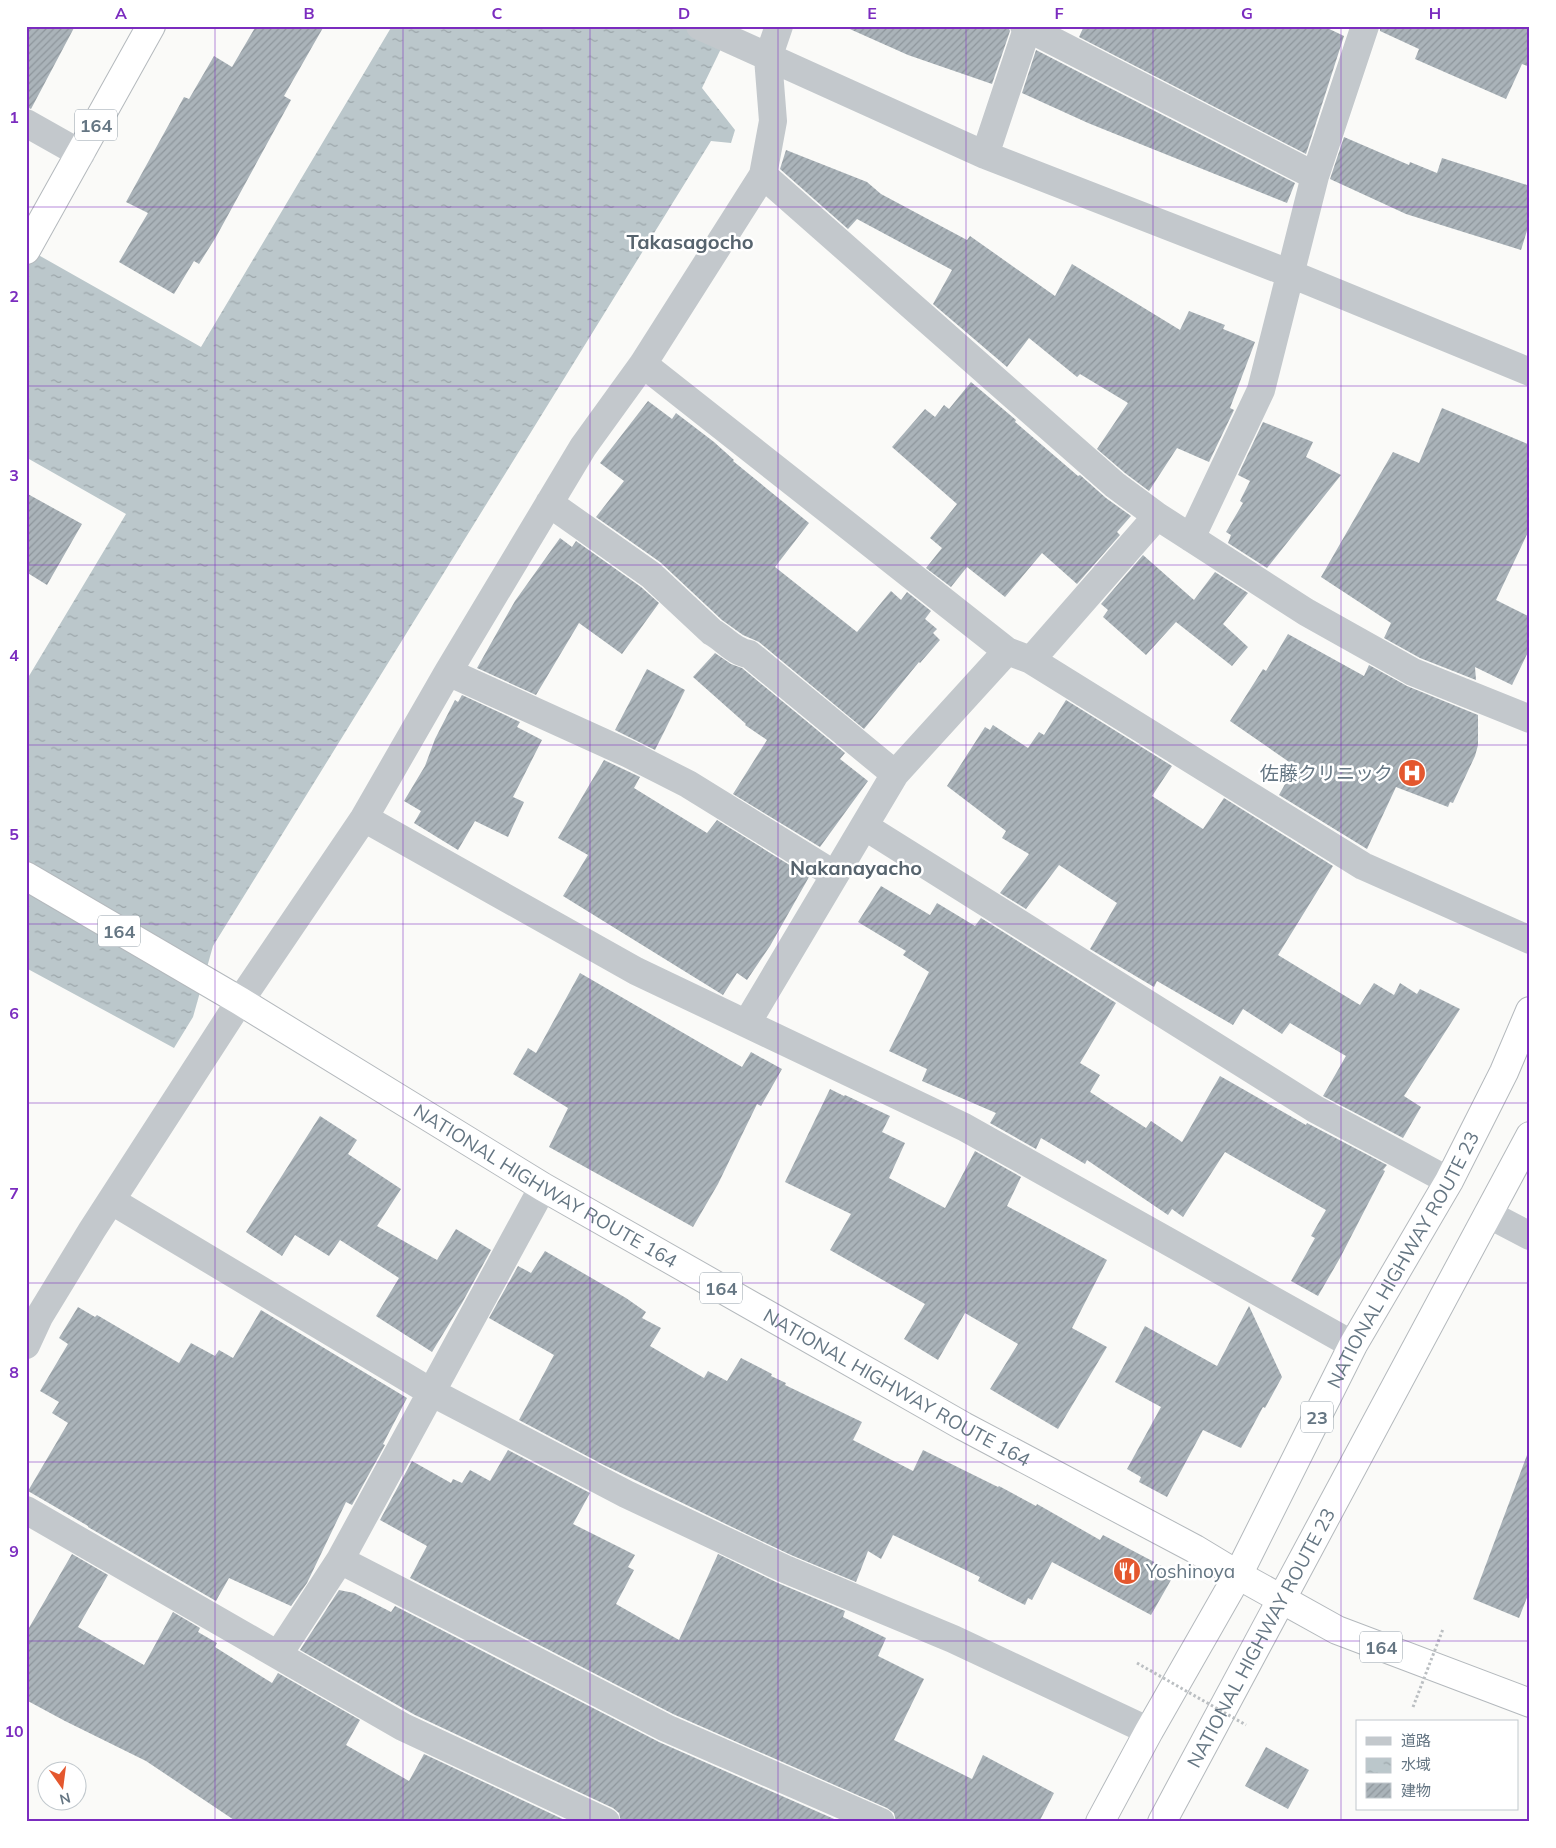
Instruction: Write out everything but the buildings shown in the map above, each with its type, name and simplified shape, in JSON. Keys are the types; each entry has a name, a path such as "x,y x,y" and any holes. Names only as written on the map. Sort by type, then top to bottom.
{"highway":[{"name":"164","path":"26,250 151,26"},
{"name":"NATIONAL HIGHWAY ROUTE 164","path":"26,876 240,1001 543,1186 963,1426 1195,1549 1337,1630 1530,1703"},
{"name":"NATIONAL HIGHWAY ROUTE 23","path":"1100,1822 1149,1731 1238,1575 1353,1344 1449,1181 1504,1072 1530,1011"},
{"name":"NATIONAL HIGHWAY ROUTE 23","path":"1162,1822 1530,1136"}],"street":[{"path":"700,26 985,155 1291,274 1530,372"},
{"path":"26,1345 40,1317 92,1230 112,1202 240,1001 364,818 448,672 583,447 643,364 762,175 774,121 768,58 779,26"},
{"path":"1191,538 1261,390 1315,176 1365,26"},
{"path":"985,155 1027,27 1315,176"},
{"path":"26,123 80,154"},
{"path":"762,175 1116,485 1157,516 1306,612 1413,672 1530,719"},
{"path":"643,364 1019,656 1363,866 1530,940"},
{"path":"550,503 651,575 712,632 722,637 740,652 748,654 895,774"},
{"path":"747,1023 895,774 1019,656 1157,516"},
{"path":"448,672 630,754 688,784 835,875"},
{"path":"364,818 636,971 964,1127 1353,1344"},
{"path":"864,826 1315,1109 1449,1181"},
{"path":"278,1655 340,1560 543,1186"},
{"path":"112,1202 431,1392 626,1494 785,1570 954,1639 1149,1731"},
{"path":"1488,1214 1530,1236"},
{"path":"26,1510 403,1727 606,1822"},
{"path":"340,1560 666,1728 881,1822"}],"path":[{"path":"1413,1707 1443,1629"},
{"path":"1137,1663 1246,1725"}],"water":[{"path":"392,26 732,26 702,88 735,130 731,143 711,141 213,946 193,1017 174,1048 26,968 26,681 126,514 29,459 26,453 26,248 201,347"}],"place":[{"name":"佐藤クリニック","path":"1412,773"},
{"name":"Yoshinoya","path":"1127,1571"}],"district":[{"name":"Takasagocho","path":"690,241"},
{"name":"Nakanayacho","path":"856,867"}]}
